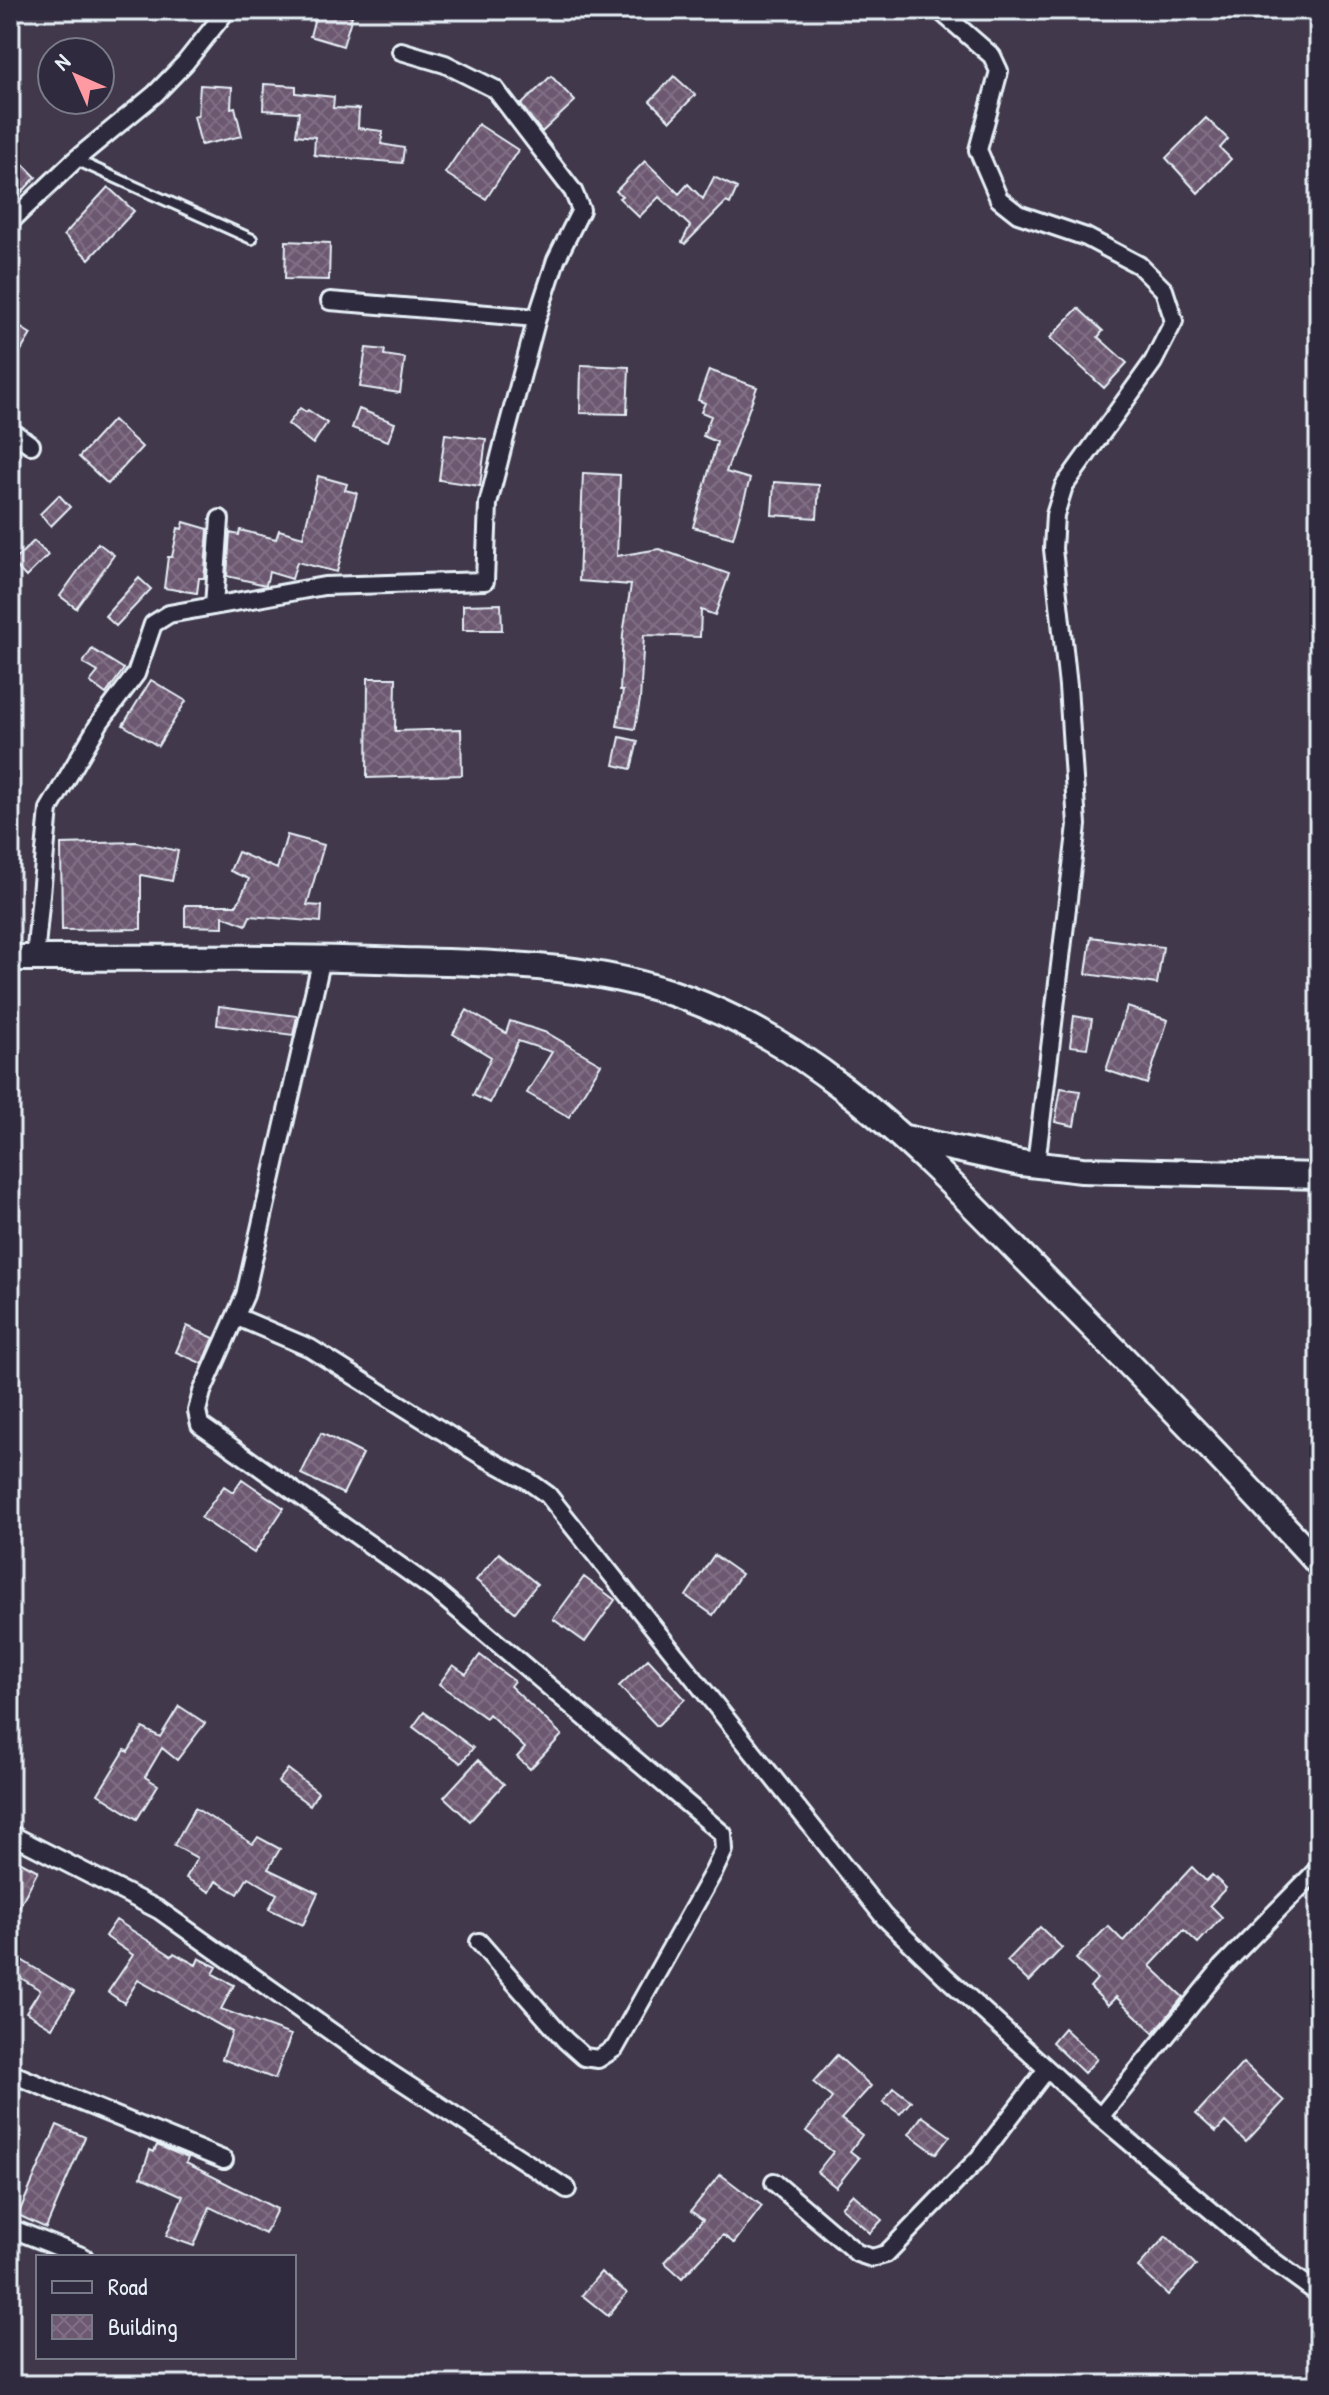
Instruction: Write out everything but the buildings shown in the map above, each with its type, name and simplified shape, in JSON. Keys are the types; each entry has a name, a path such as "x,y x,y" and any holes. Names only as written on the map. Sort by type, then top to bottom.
{"street":[{"path":"10,222 75,160 155,94 185,63 227,10"},
{"path":"939,10 992,56 999,71 978,150 999,199 1018,214 1086,237 1139,265 1164,290 1174,321 1153,362 1064,486 1055,515 1053,549 1068,686 1077,825 1037,1156"},
{"path":"35,958 49,809 100,722 136,674 153,624 169,614 324,586 485,581 488,504 537,318 556,260 581,210 573,191 495,89 445,64 401,51"},
{"path":"330,301 537,318"},
{"path":"10,430 31,445"},
{"path":"214,606 220,519"},
{"path":"10,958 322,958 560,970 642,984 709,1008 769,1037 840,1085 905,1138 1207,1442 1319,1564"},
{"path":"322,958 245,1295 202,1392 197,1411 200,1425 437,1592 723,1834 724,1850 714,1871 615,2048 598,2059 584,2057 565,2040 479,1942"},
{"path":"905,1138 1021,1163 1082,1170 1319,1176"},
{"path":"237,1317 310,1348 548,1495 884,1917 1100,2117 1258,2250 1319,2294"},
{"path":"10,1834 159,1910 388,2072 567,2189"},
{"path":"1100,2117 1222,1967 1319,1868"},
{"path":"774,2182 857,2253 872,2258 886,2254 979,2158 1047,2069"},
{"path":"10,2073 224,2160"},
{"path":"10,2228 79,2255"}],"lane":[{"path":"75,160 252,239"}]}
